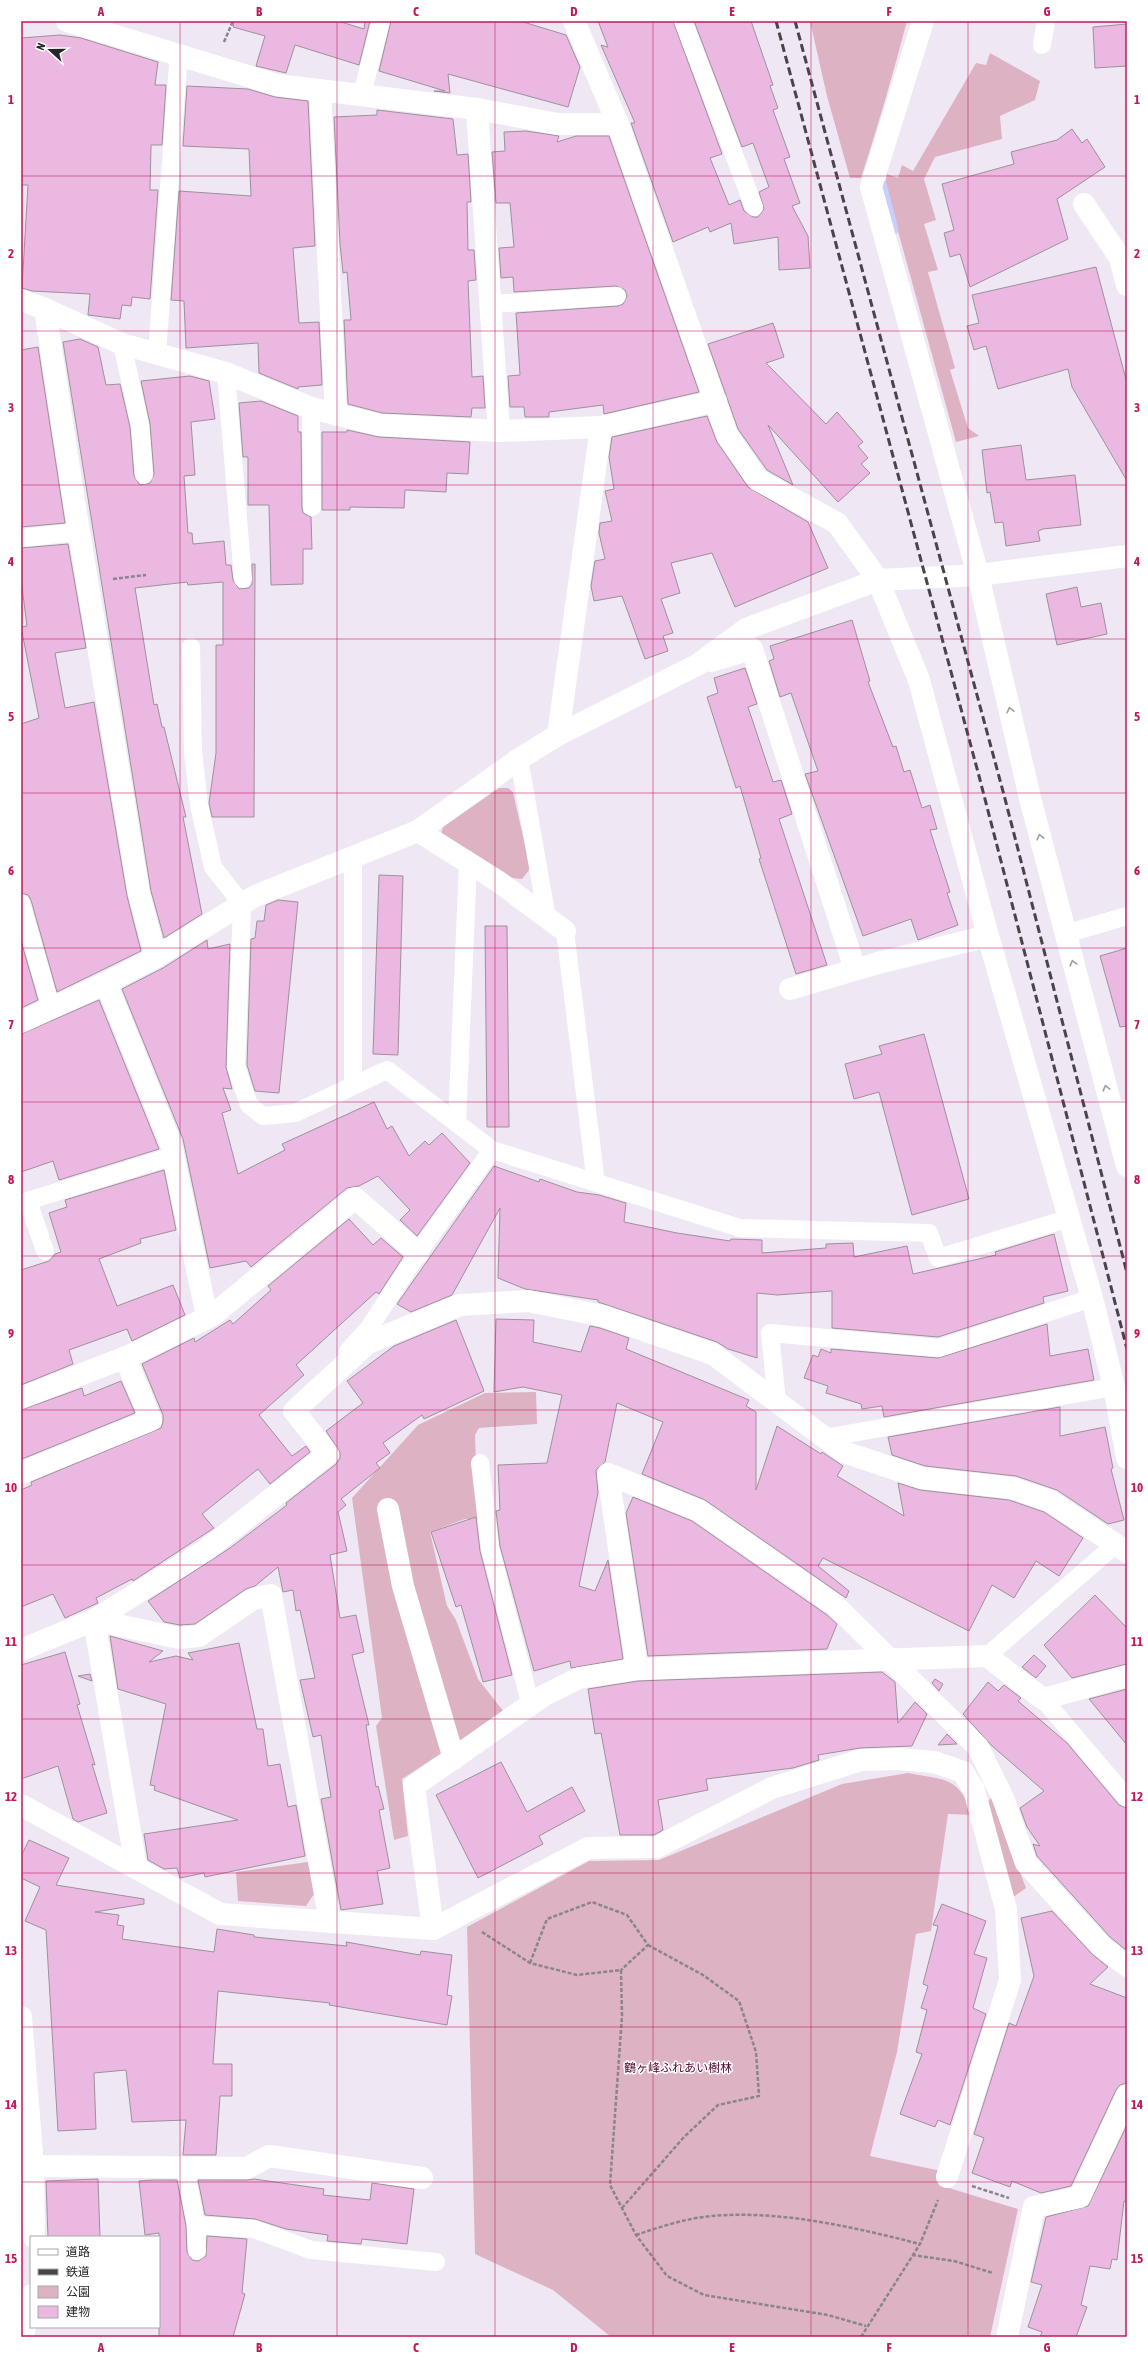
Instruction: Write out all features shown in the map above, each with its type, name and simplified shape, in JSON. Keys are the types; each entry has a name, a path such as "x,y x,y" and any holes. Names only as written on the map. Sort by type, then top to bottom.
{"street":[{"path":"67,21 277,85 477,109 558,124 618,124"},
{"path":"574,21 618,124 727,435 758,480 837,523 878,580 919,680 988,936 1092,1298 1114,1387 1127,1458"},
{"path":"923,21 871,188 978,575 1065,934 1120,1111 1127,1166"},
{"path":"320,90 336,416"},
{"path":"477,109 499,430"},
{"path":"1084,204 1120,258 1127,285"},
{"path":"21,300 45,309 122,344 226,373 311,408 336,416 380,425 499,430 601,427 716,402"},
{"path":"45,309 79,532 139,894 156,957"},
{"path":"558,734 601,427"},
{"path":"21,1022 106,983 156,957 255,896 418,831 558,734 697,665 746,629 878,580 978,575 1127,556"},
{"path":"697,665 752,649 856,969"},
{"path":"418,831 499,882 565,931"},
{"path":"790,989 856,969 988,936"},
{"path":"106,983 171,1144 208,1317"},
{"path":"21,1398 125,1357 208,1317 356,1198 418,1253"},
{"path":"21,1650 94,1620 206,1550 328,1454 294,1411 368,1343 460,1305 528,1301 603,1316 713,1354 844,1452 922,1478 1012,1488 1050,1501 1121,1548"},
{"path":"21,1473 151,1420 125,1357"},
{"path":"637,1669 608,1474 698,1510 836,1605 978,1748 1003,1798 1026,1863 1101,1946 1127,1966"},
{"path":"388,1509 403,1586 454,1759"},
{"path":"94,1620 179,1638 199,1636 254,1599 271,1596 330,1922"},
{"path":"94,1620 136,1867"},
{"path":"433,1929 414,1786 531,1706 543,1696 579,1678 637,1669 987,1656 1044,1699 1127,1676"},
{"path":"21,1805 220,1914 433,1929 588,1848 657,1847 772,1788 861,1760 899,1759 934,1762 963,1772 974,1790 1006,1908 1010,1980 947,2177"},
{"path":"974,1790 993,1779"},
{"path":"21,2017 29,2179 34,2236"},
{"path":"1007,2337 1034,2207 1080,2197 1127,2095"},
{"path":"29,2179 186,2168 247,2168 269,2156 422,2178"},
{"path":"23,2337 30,2300"}],"lane":[{"path":"362,94 381,21"},
{"path":"683,21 754,206"},
{"path":"1042,44 1046,21"},
{"path":"157,354 178,65"},
{"path":"491,304 617,296"},
{"path":"122,344 140,425 144,475"},
{"path":"226,373 243,579"},
{"path":"311,408 312,507"},
{"path":"21,538 79,532"},
{"path":"191,647 193,751 199,805 213,867 242,904 236,1067 249,1105 263,1116 295,1114 353,1084 387,1070 492,1150 740,1228 929,1233 938,1258 1070,1218"},
{"path":"520,759 547,918"},
{"path":"353,857 353,1084"},
{"path":"457,1124 468,863"},
{"path":"21,903 51,1008"},
{"path":"1065,934 1127,916"},
{"path":"565,931 596,1183"},
{"path":"294,1411 369,1328 418,1253 492,1150"},
{"path":"45,1251 25,1202 173,1156"},
{"path":"776,1402 770,1333 939,1348 1092,1298"},
{"path":"824,1438 1114,1387"},
{"path":"480,1463 490,1548 531,1706"},
{"path":"987,1656 1121,1548"},
{"path":"1044,1699 1127,1798"},
{"path":"186,2168 196,2225 197,2251"},
{"path":"196,2225 254,2228 311,2250 436,2262"}],"path":[{"path":"88,583 146,575"},
{"path":"530,1963 547,1919 592,1902 628,1914 648,1945 704,1975 739,2001 756,2052 759,2096 718,2105 684,2137 622,2208"},
{"path":"462,1914 482,1932 530,1963 577,1975 621,1970 648,1945"},
{"path":"621,1970 622,2016 610,2185 636,2235 667,2276 704,2295 828,2315 866,2326"},
{"path":"861,2337 866,2326 920,2244 947,2177 1034,2207"},
{"path":"636,2235 671,2223 711,2216 771,2215 876,2233 920,2244"},
{"path":"912,2255 954,2261 1019,2280"}],"green space":[{"path":"810,21 907,21 861,178 850,178 827,96"},
{"path":"990,53 1040,81 1035,100 1000,116 1002,139 935,157 924,179 936,220 924,224 938,270 928,272 955,368 950,370 968,428 979,436 956,442 885,184 887,174 898,178 902,165 913,171 976,63 986,65"},
{"path":"499,788 508,788 513,792 529,863 529,870 522,879 511,878 441,834 443,827"},
{"path":"536,1392 537,1424 479,1428 475,1435 478,1519 465,1519 430,1532 447,1606 456,1620 478,1679 504,1712 402,1779 408,1836 394,1840 376,1726 382,1718 352,1498 418,1425 485,1393"},
{"name":"鶴ヶ峰ふれあい樹林","path":"908,1773 941,1779 956,1786 962,1793 973,1815 948,1814 931,1931 916,1934 897,2052 870,2156 941,2171 939,2185 1018,2209 990,2337 611,2337 553,2290 475,2254 467,1927 589,1861 659,1860 842,1784"},
{"path":"992,1796 1026,1888 1009,1900 988,1802"},
{"path":"315,1861 318,1888 306,1906 238,1901 236,1872"}],"building":[{"path":"234,21 338,21 364,29 365,21 370,21 359,65 295,45 286,73 256,66 265,36 233,27"},
{"path":"391,21 520,21 566,35 580,67 568,107 448,74 450,93 434,91 445,91 379,71"},
{"path":"598,21 673,21 722,154 710,158 729,205 740,200 744,211 753,217 758,217 764,209 759,192 769,187 753,143 742,147 694,21 751,21 773,85 770,86 778,108 773,110 790,157 784,159 800,203 792,206 808,236 810,268 779,270 778,237 734,244 731,223 710,232 708,227 673,242 631,123 635,123 601,45 608,47"},
{"path":"1127,24 1127,66 1095,68 1093,27"},
{"path":"60,35 81,38 158,62 155,85 166,85 162,145 151,145 150,190 158,190 150,299 132,297 131,306 122,305 120,319 88,315 90,294 32,291 22,288 28,185 21,185 21,38"},
{"path":"187,86 248,89 275,97 308,101 315,246 293,248 299,323 319,322 322,385 298,387 298,389 259,373 258,343 186,348 184,301 171,300 179,191 251,196 249,149 183,146"},
{"path":"377,110 453,119 457,155 468,154 471,202 467,202 468,250 474,250 476,280 468,281 472,377 483,376 485,408 472,408 471,417 382,413 348,404 344,320 351,320 347,272 343,273 340,244 334,117 377,115"},
{"path":"1072,129 1082,143 1087,139 1105,167 1057,199 1068,239 970,287 960,254 950,257 944,233 954,230 942,184 1014,164 1011,152 1057,140"},
{"path":"526,131 559,136 557,142 576,136 609,136 699,392 604,414 603,405 549,412 549,417 525,417 524,407 510,407 508,376 520,375 516,313 618,306 623,304 627,296 625,290 616,286 514,292 513,277 501,278 499,248 514,247 510,203 496,203 492,152 505,151 504,132"},
{"path":"1096,267 1127,383 1127,481 1072,387 1068,369 998,389 986,346 974,350 967,326 979,323 972,295"},
{"path":"773,323 784,357 766,363 826,424 837,412 863,442 858,446 868,458 861,464 870,473 838,502 768,425 793,485 767,470 738,429 708,344"},
{"path":"80,339 98,347 106,385 120,384 130,427 134,476 140,485 150,483 154,474 150,424 141,381 190,376 209,381 215,419 191,422 195,475 184,476 188,533 192,533 193,544 224,541 226,565 231,565 233,580 239,589 249,588 252,584 252,564 255,564 254,817 212,817 209,803 216,753 216,645 223,645 223,582 188,585 187,582 135,588 154,705 157,704 162,727 164,727 186,817 183,817 202,914 164,938 151,891 63,342"},
{"path":"38,347 65,523 21,527 21,350"},
{"path":"261,401 298,416 298,432 301,432 302,507 303,513 311,517 312,549 303,549 303,584 271,585 269,505 248,505 248,457 243,457 239,403"},
{"path":"707,416 717,442 748,487 808,522 828,568 735,607 712,553 671,563 680,593 661,599 673,633 663,636 668,651 645,659 622,596 594,601 591,586 595,561 605,559 599,533 600,523 612,521 605,491 614,489 609,457 612,437"},
{"path":"347,430 379,437 470,442 468,474 447,473 446,492 405,490 404,508 350,507 350,510 322,510 322,432 347,432"},
{"path":"1021,445 1026,480 1075,475 1081,525 1043,529 1038,531 1040,541 1006,546 1003,522 995,523 990,492 987,493 982,450"},
{"path":"68,544 86,648 55,653 65,708 94,702 127,896 141,951 57,992 31,900 28,895 21,893 21,724 39,718 21,627 27,626 21,579 21,548"},
{"path":"1077,587 1081,607 1101,603 1107,634 1057,645 1046,594"},
{"path":"852,620 870,681 868,682 893,747 896,746 904,772 910,770 922,808 930,805 937,829 930,830 950,892 947,893 958,925 918,940 911,919 863,936 805,774 818,771 791,693 780,697 769,661 774,659 770,646"},
{"path":"745,668 757,704 748,707 773,782 781,780 792,814 779,819 827,965 796,974 759,859 761,858 740,786 736,788 707,697 718,693 714,678"},
{"path":"379,875 403,876 398,1055 373,1054"},
{"path":"278,900 298,902 279,1093 255,1091 247,1065 251,939 255,938 257,921 264,921 266,905"},
{"path":"485,926 507,926 509,1127 487,1127"},
{"path":"207,940 208,949 230,944 226,1067 232,1089 223,1088 231,1110 222,1113 238,1174 285,1150 282,1144 374,1102 387,1129 392,1126 409,1156 425,1141 429,1145 442,1133 470,1163 417,1236 400,1220 410,1210 378,1176 359,1186 347,1188 251,1267 246,1261 210,1268 183,1139 122,989 163,968"},
{"path":"21,941 38,1000 21,1008"},
{"path":"1127,948 1127,1026 1120,1027 1100,956"},
{"path":"99,1000 159,1149 59,1180 53,1161 21,1172 21,1034"},
{"path":"924,1034 969,1199 912,1215 879,1092 854,1099 845,1064 882,1054 879,1046"},
{"path":"494,1166 539,1182 540,1179 577,1192 599,1195 626,1203 624,1222 677,1233 730,1241 731,1239 762,1240 762,1253 826,1248 826,1244 853,1243 854,1257 907,1246 913,1274 996,1255 995,1252 1054,1234 1068,1291 1043,1297 1044,1303 938,1337 832,1328 832,1291 777,1295 757,1293 757,1358 728,1349 717,1342 598,1302 598,1300 525,1289 498,1278 500,1208 452,1295 411,1312 397,1304"},
{"path":"164,1170 176,1230 140,1239 141,1243 99,1259 117,1306 173,1285 185,1315 132,1341 127,1329 69,1350 73,1364 21,1385 21,1270 49,1261 55,1254 61,1252 49,1213 67,1207 65,1200"},
{"path":"349,1219 373,1245 381,1238 403,1257 379,1294 376,1292 296,1365 304,1375 259,1415 292,1456 306,1446 310,1452 270,1484 258,1469 202,1514 214,1528 133,1581 132,1579 96,1598 98,1603 65,1618 53,1594 21,1607 21,1490 32,1485 31,1482 161,1428 163,1415 142,1364 194,1338 195,1342 230,1320 233,1324 271,1290 268,1286"},
{"path":"496,1319 534,1320 533,1342 581,1352 590,1326 600,1328 629,1338 626,1349 749,1400 746,1406 756,1412 756,1490 777,1426 843,1466 837,1476 904,1516 898,1483 920,1490 1009,1500 1044,1512 1083,1538 1059,1576 1036,1561 1014,1598 992,1585 969,1631 823,1558 818,1566 849,1591 846,1598 705,1500 642,1474 663,1422 617,1403 605,1462 596,1470 598,1493 579,1586 595,1591 608,1560 623,1659 571,1668 570,1661 534,1671 500,1546 496,1511 500,1510 498,1465 547,1463 562,1395 523,1387 494,1392"},
{"path":"456,1320 484,1391 424,1419 422,1415 383,1443 390,1453 376,1463 380,1468 341,1499 346,1505 338,1512 347,1551 330,1555 340,1618 356,1615 364,1652 352,1655 369,1725 366,1725 376,1787 378,1786 384,1809 379,1810 390,1868 377,1871 383,1904 341,1910 321,1799 331,1797 321,1735 313,1737 300,1680 315,1678 300,1610 296,1611 293,1590 283,1592 278,1567 255,1586 246,1589 195,1624 180,1625 164,1622 148,1601 230,1548 287,1505 286,1503 336,1464 340,1458 340,1452 326,1431 363,1403 347,1381 394,1346"},
{"path":"1047,1324 1050,1356 1088,1349 1094,1380 884,1417 882,1406 862,1409 861,1404 826,1393 828,1386 804,1378 813,1355 818,1357 821,1349 831,1353 831,1349 938,1358"},
{"path":"121,1381 135,1413 22,1459 21,1410 82,1388 84,1396"},
{"path":"1060,1407 1060,1436 1105,1427 1113,1468 1111,1469 1124,1520 1108,1524 1057,1490 1016,1476 925,1466 892,1455 888,1437"},
{"path":"633,1497 692,1521 827,1615 837,1624 827,1649 648,1656 626,1513"},
{"path":"476,1517 480,1551 512,1675 483,1682 461,1605 456,1607 431,1532"},
{"path":"1095,1595 1127,1628 1127,1664 1072,1678 1044,1645"},
{"path":"110,1636 163,1651 149,1662 176,1656 193,1660 188,1653 239,1643 257,1729 263,1729 268,1766 280,1764 288,1807 296,1805 305,1856 205,1877 204,1873 180,1878 177,1868 164,1869 148,1860 144,1834 238,1820 154,1790 155,1786 150,1785 166,1704 118,1689"},
{"path":"65,1652 80,1704 77,1705 95,1765 92,1764 107,1813 78,1822 73,1819 58,1766 21,1779 21,1665"},
{"path":"1034,1655 1046,1666 1036,1678 1022,1667"},
{"path":"882,1672 895,1682 898,1723 915,1702 927,1714 912,1746 860,1748 818,1755 819,1760 793,1768 706,1779 708,1790 658,1800 663,1830 654,1835 620,1835 601,1733 595,1734 588,1689 638,1681"},
{"path":"90,1674 92,1681 78,1676"},
{"path":"935,1679 943,1684 939,1691 932,1683"},
{"path":"988,1682 998,1691 1004,1685 1021,1698 1018,1701 1067,1743 1119,1805 1127,1808 1126,1950 1110,1937 1037,1856 1033,1844 1040,1846 1027,1827 1020,1808 1044,1791 991,1745 963,1714"},
{"path":"1127,1689 1127,1745 1089,1699"},
{"path":"947,1734 957,1744 938,1745"},
{"path":"501,1762 527,1812 572,1787 585,1811 539,1836 543,1844 478,1878 436,1795"},
{"path":"29,1840 69,1858 56,1885 144,1899 144,1904 95,1912 119,1915 117,1925 124,1926 122,1939 214,1952 217,1929 254,1935 254,1937 347,1946 346,1942 420,1955 421,1951 452,1955 447,1995 452,1996 447,2025 329,2005 330,2003 218,1991 213,2064 232,2064 232,2096 220,2096 216,2155 183,2155 186,2120 132,2122 126,2070 94,2073 96,2129 58,2131 46,1930 25,1921 40,1887 21,1878 21,1856"},
{"path":"942,1904 986,1921 974,1954 987,1958 973,2008 986,2014 950,2125 938,2120 935,2127 900,2114 922,2054 916,2052 927,2010 921,2008 928,1986 923,1984 938,1926 933,1925"},
{"path":"1052,1911 1092,1954 1108,1967 1090,1984 1127,1998 1127,2083 1120,2085 1116,2090 1071,2186 1041,2193 1012,2181 1010,2187 972,2173 984,2138 974,2134 1009,2023 1016,2026 1034,1976 1021,1918"},
{"path":"1127,2125 1127,2202 1124,2201 1117,2260 1112,2259 1110,2269 1090,2266 1081,2305 1087,2307 1076,2337 1040,2337 1042,2332 1028,2327 1042,2285 1031,2282 1046,2217 1088,2206"},
{"path":"98,2179 100,2236 48,2236 46,2181"},
{"path":"254,2179 324,2189 323,2195 370,2200 372,2183 414,2189 407,2244 362,2239 361,2244 327,2241 328,2235 286,2229 255,2219 205,2215 198,2180"},
{"path":"177,2180 186,2226 187,2252 192,2260 198,2261 206,2256 207,2236 247,2239 242,2293 245,2294 233,2337 159,2337 160,2236 159,2233 145,2235 139,2181"}],"waterway":[{"path":"882,184 894,230"}],"railway":[{"path":"776,21 979,776 1127,1349"},
{"path":"795,21 1004,795 1127,1273"}]}
